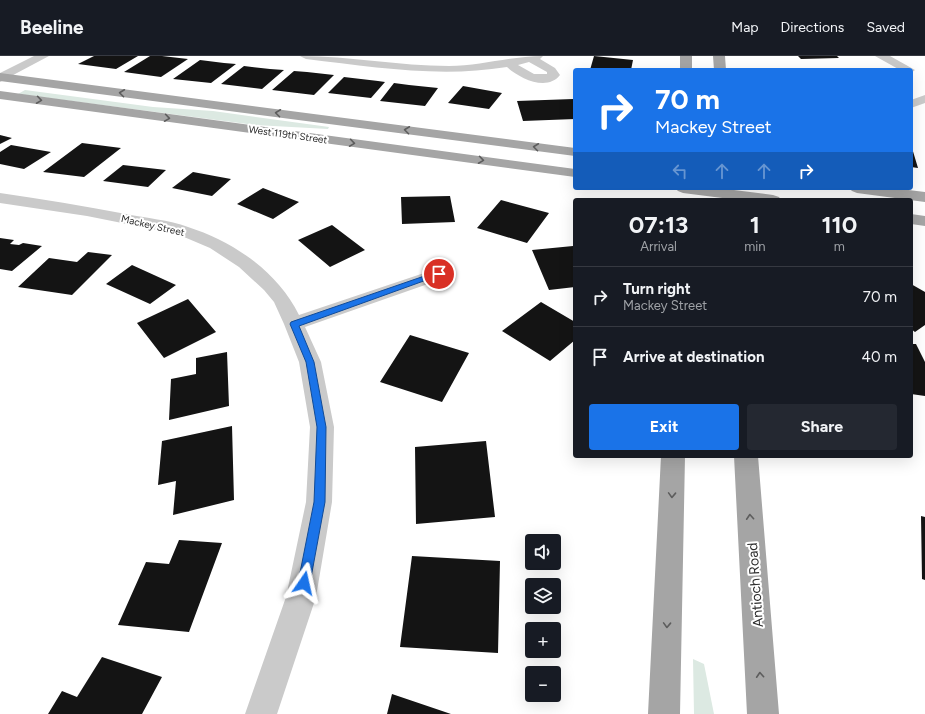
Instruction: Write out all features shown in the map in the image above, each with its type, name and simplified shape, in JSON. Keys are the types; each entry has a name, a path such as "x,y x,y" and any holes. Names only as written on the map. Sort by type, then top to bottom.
{"main road":[{"path":"686,56 686,68"},
{"path":"719,56 720,68"},
{"name":"West 119th Street","path":"1,78 573,152"},
{"name":"West 119th Street","path":"0,95 573,173"},
{"path":"698,190 758,198"},
{"path":"872,190 925,197"},
{"path":"913,219 925,221"},
{"path":"664,714 673,458"},
{"name":"Antioch Road","path":"746,458 763,714"}],"street":[{"path":"1,78 43,56"},
{"path":"306,56 446,70 492,68 509,63 534,57 554,75 547,78 537,79 523,76 509,63"},
{"path":"881,56 907,68"},
{"path":"913,103 925,99"},
{"name":"Mackey Street","path":"0,198 87,211 182,230 216,244 246,263 271,286 282,300 310,362 322,427 320,502 301,597 261,714"},
{"path":"294,324 439,274"}],"shaded area":[{"path":"25,90 153,107 213,111 329,127 328,129 255,125 18,94"},
{"path":"693,659 704,664 714,714 694,714"}],"building":[{"path":"94,56 138,56 116,69 78,64"},
{"path":"150,56 188,59 161,77 124,72"},
{"path":"594,56 633,60 631,68 591,68"},
{"path":"798,56 837,56 839,58 801,59"},
{"path":"200,60 236,64 211,83 173,79"},
{"path":"244,66 284,70 262,89 221,84"},
{"path":"294,71 334,75 314,95 272,90"},
{"path":"344,77 385,82 371,98 328,93"},
{"path":"394,83 438,88 425,106 380,101"},
{"path":"463,86 502,93 489,109 448,103"},
{"path":"573,99 573,119 523,121 517,101"},
{"path":"0,135 12,138 0,144"},
{"path":"82,143 121,148 84,177 43,172"},
{"path":"11,145 51,152 24,169 0,164 0,152"},
{"path":"913,151 918,168 913,167"},
{"path":"123,165 166,170 148,187 103,181"},
{"path":"193,172 231,179 212,196 172,188"},
{"path":"263,188 299,202 273,219 237,204"},
{"path":"450,196 455,222 402,224 401,197"},
{"path":"501,200 549,213 527,243 477,228"},
{"path":"332,225 365,250 330,267 298,240"},
{"path":"0,238 14,240 10,244 19,245 23,243 42,246 12,271 0,269"},
{"path":"573,246 573,287 549,290 532,250"},
{"path":"88,252 112,255 72,295 18,287 49,258 77,262"},
{"path":"132,265 176,285 150,304 106,284"},
{"path":"913,285 925,292 925,325 915,332 913,330"},
{"path":"188,299 216,332 164,358 137,323"},
{"path":"541,302 573,321 573,342 550,361 502,331"},
{"path":"410,335 469,353 442,402 380,382"},
{"path":"913,344 916,344 925,362 925,396 913,394"},
{"path":"227,352 229,406 169,420 171,379 196,374 196,358"},
{"path":"232,426 234,500 173,515 176,481 158,485 162,441"},
{"path":"486,441 495,517 416,524 415,447"},
{"path":"921,516 925,517 925,580 922,579"},
{"path":"179,540 222,543 189,632 118,625 146,562 169,564"},
{"path":"412,556 500,561 498,653 400,647"},
{"path":"102,657 162,677 142,714 48,714 62,691 77,697"},
{"path":"392,694 451,714 387,714"}],"route":[{"path":"304,583 320,502 322,427 310,362 294,324 439,274"}]}
